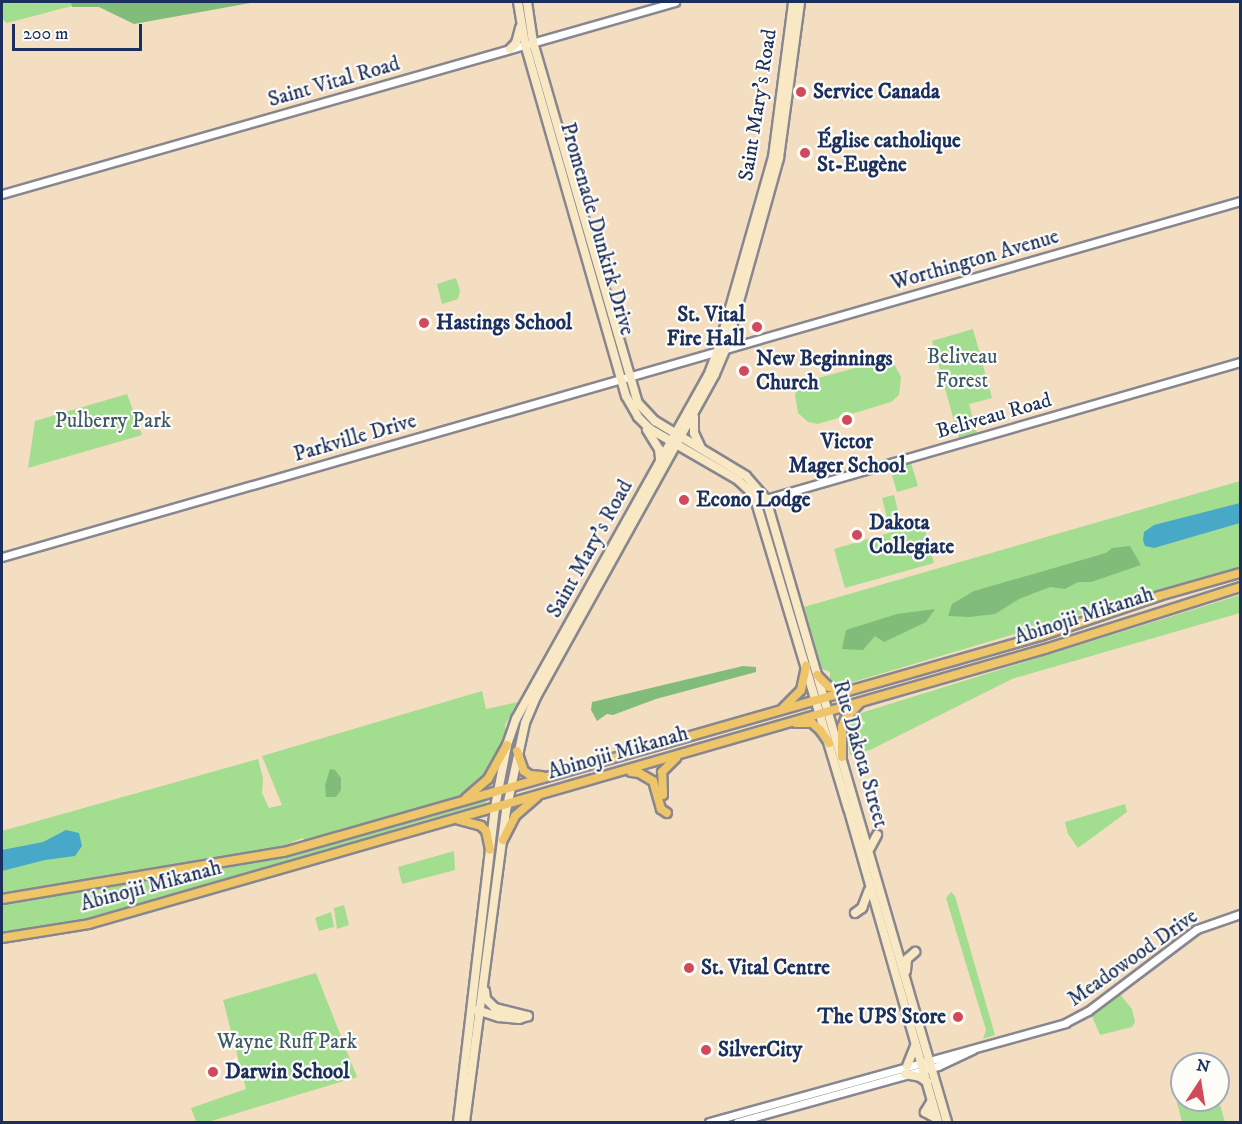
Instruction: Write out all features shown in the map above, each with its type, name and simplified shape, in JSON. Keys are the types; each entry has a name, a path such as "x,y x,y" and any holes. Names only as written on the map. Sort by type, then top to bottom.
{"main road":[{"name":"Promenade Dunkirk Drive","path":"518,2 521,24 529,43 624,378 626,396 643,423 673,444"},
{"name":"Promenade Dunkirk Drive","path":"527,2 529,43"},
{"name":"Saint Mary's Road","path":"769,182 793,2"},
{"name":"Saint Mary's Road","path":"465,1122 517,751 536,697 693,409 722,349 769,182 779,158 800,2"},
{"path":"510,49 516,43 521,24"},
{"name":"Promenade Dunkirk Drive","path":"624,378 638,403 655,421 677,435"},
{"path":"655,421 666,425 678,422 693,409"},
{"path":"693,409 693,433 704,451"},
{"path":"643,423 659,449 660,460"},
{"name":"Rue Dakota Street","path":"677,435 746,476 765,499 806,666 842,757 906,981 932,1101 925,1112 938,1121"},
{"name":"Saint Mary's Road","path":"458,1122 495,807 507,745 516,719 660,460 673,444"},
{"name":"Rue Dakota Street","path":"673,444 738,480 753,494 795,619 818,675 820,699"},
{"name":"Abinojii Mikanah","path":"2,899 284,852 1041,636 1160,596 1240,573"},
{"name":"Abinojii Mikanah","path":"2,939 89,924 1045,649 1240,586"},
{"path":"778,712 798,696 806,666"},
{"path":"818,675 834,689 859,688"},
{"path":"842,757 842,727 845,718 862,701"},
{"name":"Rue Dakota Street","path":"824,712 829,743 916,1044 947,1122"},
{"path":"783,724 812,723 829,743"},
{"path":"459,803 488,779 507,745"},
{"path":"517,751 520,766 530,775 558,774"},
{"path":"624,771 639,773 653,781 661,809 667,813 660,779 667,765 679,755"},
{"path":"503,840 522,808 543,794"},
{"path":"449,820 466,821 481,826 486,831 490,850"},
{"path":"870,852 870,844 877,835"},
{"path":"855,914 868,896 869,882"},
{"path":"896,946 900,951 915,952 907,959 906,981"},
{"path":"471,1002 480,1012 519,1019 528,1016 490,1005 486,999 484,986"},
{"path":"469,1024 477,1034"},
{"path":"467,1039 475,1046"},
{"path":"916,1044 906,1070 927,1082"}],"street":[{"name":"Saint Vital Road","path":"2,194 675,2"},
{"name":"Worthington Avenue","path":"722,349 1240,201"},
{"name":"Parkville Drive","path":"2,557 722,349"},
{"name":"Beliveau Road","path":"756,502 1240,362"},
{"name":"Meadowood Drive","path":"710,1122 968,1054 975,1049 1074,1019 1197,929 1240,914"},
{"name":"Meadowood Drive","path":"737,1122 906,1070"}],"green space":[{"path":"2,2 87,2 7,23 2,19"},
{"path":"71,2 256,2 134,24 99,7 72,7"},
{"path":"456,278 460,291 458,299 442,304 437,284"},
{"name":"Beliveau Forest","path":"973,329 992,398 969,404 977,434 959,439 932,341"},
{"path":"884,360 894,364 901,377 899,395 891,402 818,424 808,422 798,413 795,395 800,383"},
{"name":"Pulberry Park","path":"127,394 142,435 28,468 35,421"},
{"path":"911,463 918,486 897,492 890,469"},
{"path":"1240,481 1240,567 843,685 830,680 830,672 822,669 804,607"},
{"path":"894,495 899,515 887,518 882,498"},
{"path":"923,523 934,563 845,588 834,549"},
{"path":"1130,546 1141,565 1091,582 1078,582 1065,589 1050,587 1019,599 995,614 969,617 948,616 952,604 974,591 1106,553 1112,548"},
{"path":"1240,595 1240,613 1012,679 870,750 850,755 846,730 855,716 864,712"},
{"path":"935,609 926,622 884,642 875,636 863,650 842,649 846,630 897,614"},
{"path":"743,666 756,667 756,672 656,699 613,715 607,714 597,721 591,710 592,702"},
{"path":"482,691 486,709 518,702 505,725 506,731 492,769 471,793 461,798 305,842 303,838 292,842 292,845 2,894 2,831 258,759 263,778 262,793 269,808 282,805 262,756"},
{"path":"330,769 335,770 341,778 341,790 336,797 326,797 325,785"},
{"path":"485,800 486,803 402,827 311,857 89,921 2,936 2,904 178,876 292,854"},
{"path":"1125,804 1127,812 1078,848 1068,834 1065,822"},
{"path":"454,851 455,870 402,884 398,867"},
{"path":"951,892 955,896 995,1035 983,1039 986,1030 946,898"},
{"path":"344,905 349,925 337,929 334,908"},
{"path":"331,912 334,927 319,931 315,918"},
{"name":"Wayne Ruff Park","path":"316,973 357,1077 208,1122 196,1122 191,1108 246,1089 223,1000"},
{"path":"1119,993 1132,1009 1135,1022 1132,1027 1100,1035 1091,1014"},
{"path":"1179,1112 1222,1112 1225,1122 1182,1122"}],"water":[{"path":"1240,503 1240,523 1154,548 1145,546 1144,532 1154,525"},
{"path":"66,830 79,833 82,846 75,856 45,860 2,871 2,850 43,842"}],"place":[{"name":"Service Canada","path":"801,92"},
{"name":"Église catholique St-Eugène","path":"805,153"},
{"name":"Hastings School","path":"424,323"},
{"name":"St. Vital Fire Hall","path":"757,327"},
{"name":"New Beginnings Church","path":"744,371"},
{"name":"Victor Mager School","path":"847,420"},
{"name":"Econo Lodge","path":"684,500"},
{"name":"Dakota Collegiate","path":"857,535"},
{"name":"St. Vital Centre","path":"689,968"},
{"name":"The UPS Store","path":"958,1017"},
{"name":"SilverCity","path":"706,1050"},
{"name":"Darwin School","path":"213,1072"}]}
